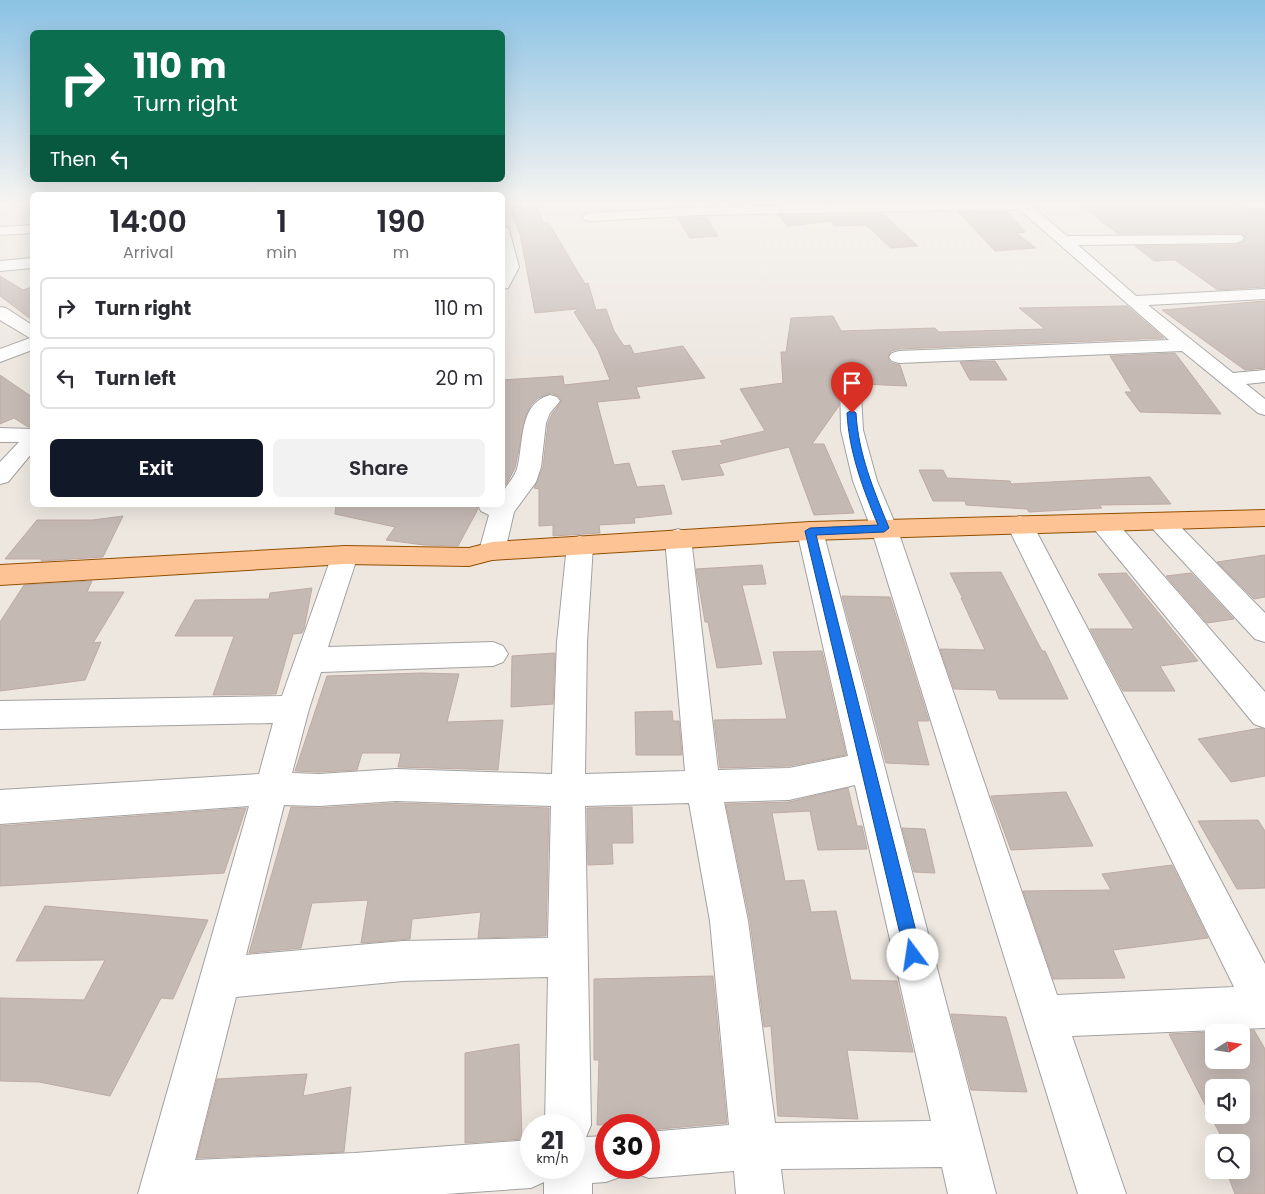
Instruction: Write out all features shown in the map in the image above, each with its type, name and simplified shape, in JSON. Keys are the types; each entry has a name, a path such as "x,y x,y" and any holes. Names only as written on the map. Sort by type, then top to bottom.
{"main road":[{"path":"0,575 344,555 469,557 492,551 810,531 1262,520"}],"street":[{"path":"505,278 511,267 509,259"},
{"path":"1083,259 1132,301 1265,409"},
{"path":"0,266 30,264"},
{"path":"1132,301 1265,294"},
{"path":"0,312 30,331"},
{"path":"0,356 30,344"},
{"path":"899,356 1187,345"},
{"path":"1229,378 1265,376"},
{"path":"850,378 852,430 866,482 884,528 1102,1194"},
{"path":"505,500 524,482 529,468 535,423 540,411 550,401"},
{"path":"0,435 30,435"},
{"path":"1,476 30,442"},
{"path":"492,551 496,508"},
{"path":"1161,522 1265,631"},
{"path":"1104,524 1265,714"},
{"path":"1020,525 1265,1007 1044,1016"},
{"path":"810,531 866,767 972,1194"},
{"path":"678,538 704,785 729,921 760,1194"},
{"path":"568,1114 568,791 572,642 580,545"},
{"path":"344,555 293,709 270,789 164,1190 520,1165"},
{"path":"310,660 493,654"},
{"path":"0,715 293,709"},
{"path":"0,807 270,789 319,790 396,786 568,791 704,785 789,784 866,767"},
{"path":"221,978 403,961 568,957"},
{"path":"660,1154 755,1146 960,1144"},
{"path":"568,1179 568,1194"}],"building":[{"path":"525,259 570,259 585,284 588,283 596,310 606,309 614,331 624,346 630,345 634,354 683,346 705,378 636,387 640,398 597,402 614,465 629,463 637,487 664,485 672,514 634,518 635,523 599,525 600,533 553,536 553,525 539,526 539,489 534,488 543,467 548,423 562,401 558,396 551,393 538,398 531,405 526,415 515,468 505,485 505,380 563,376 564,385 610,380 598,350 574,312 577,311 576,309 535,313"},
{"path":"1151,259 1265,259 1265,287 1218,290 1175,260 1154,261"},
{"path":"0,276 23,290 30,288 30,318 0,296"},
{"path":"1265,301 1265,368 1245,370 1162,310"},
{"path":"1127,306 1164,338 899,349 891,351 888,358 891,363 900,365 907,386 862,384 862,377 858,372 849,370 842,373 838,378 839,406 812,444 824,444 854,513 814,515 789,447 719,464 724,475 682,480 672,451 723,445 720,441 765,431 740,389 783,383 781,352 786,352 791,318 833,316 841,331 935,328 939,332 1045,329 1019,308"},
{"path":"1175,353 1221,414 1140,412 1125,392 1132,392 1110,356"},
{"path":"995,361 1007,380 970,380 960,362"},
{"path":"0,375 30,396 30,427 14,418 0,424"},
{"path":"919,470 943,470 947,478 1010,481 1011,484 1150,477 1171,504 1099,505 1102,508 1029,512 1027,509 966,505 965,501 933,501"},
{"path":"336,507 477,507 478,509 458,546 424,545 386,540 395,527 335,514"},
{"path":"123,516 103,557 41,561 42,559 5,559 37,520 93,520"},
{"path":"1265,555 1265,597 1254,599 1217,562"},
{"path":"762,565 766,584 742,585 762,664 717,668 708,622 705,622 696,569"},
{"path":"1001,572 1042,651 1045,651 1068,699 999,699 996,690 954,689 940,649 985,650 950,573"},
{"path":"1126,573 1198,661 1160,666 1175,691 1123,691 1090,629 1134,629 1098,574"},
{"path":"1191,573 1234,619 1207,623 1166,576"},
{"path":"92,581 87,592 124,592 93,643 101,642 85,680 0,691 0,622 24,585"},
{"path":"312,588 304,629 302,633 293,634 276,694 213,695 234,636 175,636 195,600 269,599 270,593"},
{"path":"842,596 890,597 929,721 917,721 929,765 886,763"},
{"path":"822,651 846,755 789,766 720,768 714,720 787,719 773,652"},
{"path":"555,653 553,704 511,707 512,656"},
{"path":"421,673 459,674 447,722 503,720 498,770 398,767 401,753 362,753 357,770 295,771 327,676"},
{"path":"672,711 673,721 679,721 682,755 636,755 635,712"},
{"path":"1261,728 1265,730 1265,776 1231,782 1198,739"},
{"path":"848,788 857,826 862,826 867,849 818,850 810,811 772,813 785,881 804,880 811,912 836,911 851,980 897,981 913,1052 847,1050 858,1119 778,1116 771,1026 764,1027 750,921 726,804 789,802"},
{"path":"1066,792 1093,846 1011,850 991,796"},
{"path":"396,803 549,808 546,936 478,938 481,912 412,919 410,939 361,943 368,900 312,903 301,948 249,953 291,807 319,808"},
{"path":"632,807 633,843 612,843 613,864 588,865 587,808"},
{"path":"246,808 224,873 0,886 0,826"},
{"path":"1258,820 1265,831 1265,888 1237,889 1198,821"},
{"path":"902,828 925,829 935,873 914,872"},
{"path":"1172,865 1208,938 1113,950 1125,978 1053,979 1023,891 1111,890 1102,874"},
{"path":"45,906 208,920 173,999 161,998 110,1096 39,1082 0,1081 0,998 84,1000 105,960 16,961"},
{"path":"713,976 727,1123 660,1129 660,1114 597,1114 599,1060 594,1060 594,979"},
{"path":"951,1014 1006,1017 1027,1092 971,1090"},
{"path":"1250,1030 1254,1030 1265,1049 1265,1194 1235,1194 1229,1179 1250,1179 1250,1134 1220,1134 1215,1124 1250,1124 1250,1079 1205,1079 1205,1105 1169,1034 1205,1032 1205,1069 1250,1069"},
{"path":"519,1044 520,1139 465,1143 465,1053"},
{"path":"307,1074 303,1096 351,1087 344,1152 197,1158 217,1079"}],"route":[{"path":"852,413 852,430 866,482 884,528 810,531 913,955"}]}
